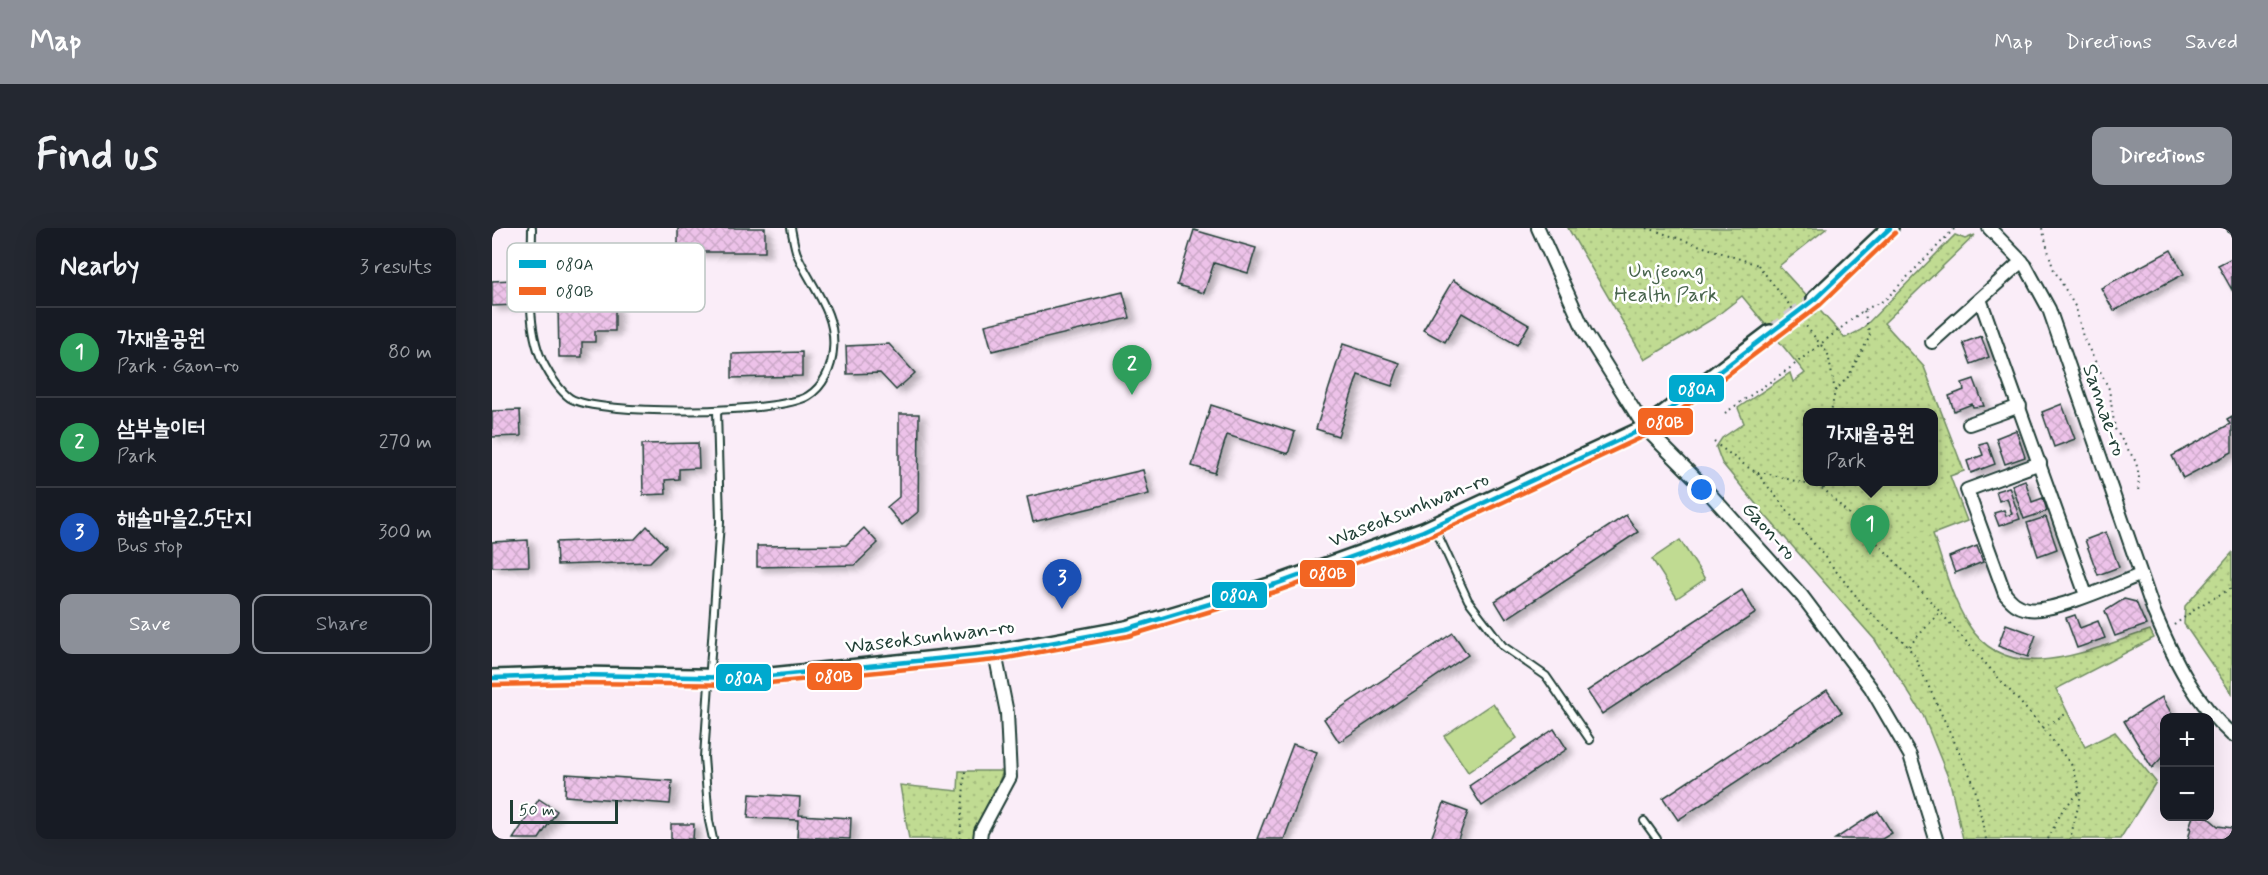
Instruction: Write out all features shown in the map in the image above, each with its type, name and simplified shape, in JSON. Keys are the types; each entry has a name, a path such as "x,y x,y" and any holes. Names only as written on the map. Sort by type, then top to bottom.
{"street":[{"name":"Gaon-ro","path":"1538,228 1585,332 1645,428 1700,483 1802,596 1871,688 1910,754 1936,839"},
{"path":"1815,299 1890,228"},
{"name":"Sannae-ro","path":"1989,228 2022,261 2049,309 2140,575 2163,633 2197,698 2232,735"},
{"path":"1932,342 2022,261"},
{"path":"1980,299 2086,595"},
{"name":"Waseoksunhwan-ro","path":"492,678 579,675 750,678 995,653 1126,629 1276,584 1434,526 1645,428 1770,333"},
{"path":"1969,424 2020,406"},
{"path":"2040,464 1967,490 2005,594 2015,605 2029,610 2046,609 2140,575"},
{"path":"980,839 981,831 1010,777 1007,713 995,653"}],"lane":[{"path":"532,228 532,243"},
{"path":"533,312 533,337 545,366 571,398 601,407 717,410 789,404 821,386 833,351 832,330 827,308 797,253 791,228"},
{"path":"713,839 709,821 705,757 712,678 720,522 717,410"},
{"path":"1434,526 1468,600 1503,646 1546,676 1590,740"},
{"path":"1644,821 1657,839"}],"path":[{"path":"1647,228 1758,265 1828,354 1835,391 1832,408"},
{"path":"1725,413 1790,368 1864,310 1885,300 1955,228"},
{"path":"2042,228 2053,268 2076,308 2083,337 2109,389 2115,429 2136,462 2139,476 2138,494"},
{"path":"1835,391 1848,377 1870,336 1864,310"},
{"path":"1714,442 1757,473 1869,612 1909,647 1974,784 1986,839"},
{"path":"1757,473 1766,473 1803,483"},
{"path":"1813,486 1824,489 1892,558 2043,728 2073,767 2080,792 2070,839"},
{"path":"2163,633 2201,605 2232,588"},
{"path":"1909,647 1939,613"},
{"path":"2043,728 2067,713"},
{"path":"960,839 965,771"},
{"path":"2048,839 2063,809 2080,792"}],"green space":[{"name":"Unjeong Health Park","path":"1568,228 1827,228 1779,266 1845,338 1861,330 1955,235 1965,239 1975,235 1884,323 1924,367 1964,471 1950,476 1967,521 1933,534 1962,614 1985,644 2006,656 2029,660 2053,659 2078,654 2150,630 2154,638 2056,689 2085,747 2115,732 2156,782 2120,839 1963,839 1950,782 1923,715 1875,640 1722,463 1716,447 1722,438 1744,423 1738,408 1790,373 1793,382 1805,373 1742,296 1714,318 1645,360"},
{"path":"1680,540 1705,579 1677,598 1652,559"},
{"path":"2232,553 2232,694 2184,624 2185,606"},
{"path":"1493,703 1517,738 1468,772 1444,736"},
{"path":"959,771 1003,771 977,839 909,839 900,785 958,791"}],"building":[{"path":"678,228 765,228 765,252 705,252 705,243 678,243"},
{"path":"1194,230 1256,248 1248,273 1214,263 1204,293 1177,285"},
{"path":"2171,250 2184,274 2114,311 2101,288"},
{"path":"2232,258 2232,290 2218,265"},
{"path":"507,280 507,305 492,306 492,281"},
{"path":"1453,280 1529,325 1517,345 1462,313 1445,342 1423,330"},
{"path":"1123,292 1130,318 992,351 985,325"},
{"path":"558,312 615,312 615,331 595,331 595,342 582,342 582,357 559,357"},
{"path":"1981,336 1989,357 1971,364 1963,343"},
{"path":"889,344 915,373 896,390 880,373 847,374 846,346"},
{"path":"1343,344 1400,363 1392,386 1358,375 1338,436 1316,429"},
{"path":"802,352 802,376 732,378 732,354"},
{"path":"1974,379 1984,406 1973,407 1972,404 1954,411 1949,396 1964,390 1962,383"},
{"path":"2062,404 2075,439 2054,447 2042,412"},
{"path":"1211,405 1295,432 1288,454 1227,435 1215,473 1192,466"},
{"path":"520,410 521,436 492,437 492,411"},
{"path":"899,414 919,414 918,512 902,525 887,507 899,497"},
{"path":"2232,416 2232,452 2183,478 2172,456 2230,424 2227,419"},
{"path":"2016,430 2025,457 2005,464 1996,438"},
{"path":"1987,442 1995,464 1971,473 1967,461 1983,455 1979,444"},
{"path":"698,443 699,468 679,469 679,479 665,480 666,494 643,495 642,444"},
{"path":"1143,470 1149,494 1033,522 1027,497"},
{"path":"2025,480 2032,502 2043,498 2047,511 2024,519 2012,485"},
{"path":"2009,487 2020,519 1999,526 1994,513 2004,510 2006,516 2012,514 2007,498 1999,501 1996,491"},
{"path":"1626,515 1638,532 1506,619 1495,601"},
{"path":"2046,517 2057,549 2038,556 2027,523"},
{"path":"647,526 666,546 650,562 557,565 556,542 635,539"},
{"path":"864,528 878,543 855,565 757,567 757,546 846,545"},
{"path":"2106,532 2119,567 2098,575 2085,540"},
{"path":"528,540 529,566 492,567 492,542"},
{"path":"1977,546 1983,562 1955,573 1949,557"},
{"path":"1742,590 1756,613 1602,714 1587,691"},
{"path":"2124,599 2136,602 2146,625 2115,636 2105,611"},
{"path":"2075,615 2080,628 2098,621 2105,638 2077,648 2066,618"},
{"path":"2006,624 2036,635 2028,657 1998,646"},
{"path":"1453,633 1468,655 1339,742 1324,719"},
{"path":"1827,690 1842,712 1678,820 1663,798"},
{"path":"2162,697 2171,713 2160,713 2160,759 2152,768 2124,721"},
{"path":"1554,729 1567,749 1482,806 1469,786"},
{"path":"1293,744 1317,752 1284,839 1257,839"},
{"path":"566,774 672,781 670,804 565,796"},
{"path":"750,794 800,797 799,815 851,818 850,839 797,837 798,820 748,818"},
{"path":"539,799 557,811 539,839 513,839"},
{"path":"1444,803 1468,812 1458,839 1431,839"},
{"path":"1878,811 1892,833 1882,839 1835,839"},
{"path":"2191,821 2212,821 2218,826 2232,828 2232,839 2188,839 2191,828 2189,828"},
{"path":"671,824 694,824 693,839 671,839"}],"tunnel":[{"path":"1770,333 1815,299"}],"transit line":[{"name":"080A","path":"492,678 579,675 750,678 995,653 1126,629 1276,584 1423,531 1645,428 1815,299 1890,228"},
{"name":"080B","path":"492,685 579,683 751,685 996,660 1128,636 1278,591 1426,538 1649,434 1820,305 1895,233"}],"place":[{"name":"삼부놀이터","path":"1132,395"},
{"name":"가재울공원","path":"1870,555"},
{"name":"해솔마을2.5단지","path":"1062,609"}]}
